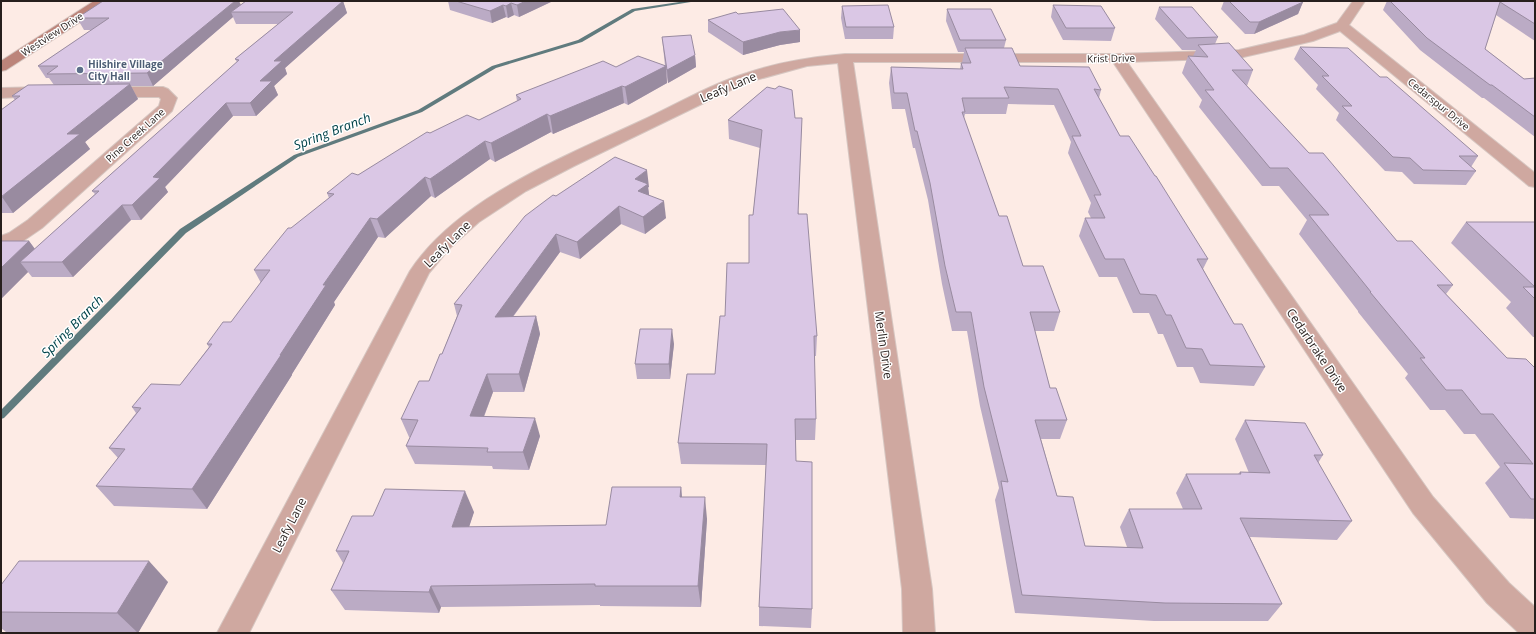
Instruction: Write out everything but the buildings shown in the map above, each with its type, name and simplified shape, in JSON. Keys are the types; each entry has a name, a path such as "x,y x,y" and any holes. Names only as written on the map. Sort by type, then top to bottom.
{"main road":[{"name":"Westview Drive","path":"1,67 103,1"}],"street":[{"path":"1342,26 1359,1"},
{"name":"Krist Drive","path":"845,58 1117,58 1239,54 1308,38 1342,26"},
{"name":"Cedarspur Drive","path":"1342,26 1535,182"},
{"name":"Leafy Lane","path":"233,633 420,271 443,244 472,218 520,187 568,162 740,80 789,66 845,58"},
{"name":"Merlin Drive","path":"845,58 916,581 920,633"},
{"name":"Cedarbrake Drive","path":"1117,58 1423,505 1498,593 1535,627"},
{"path":"1,92 63,92"},
{"name":"Pine Creek Lane","path":"1,243 16,237 36,224 166,108 168,102 168,98 163,92 86,92"}],"waterway":[{"name":"Spring Branch","path":"1,416 183,231 296,156 420,111 494,67 580,41 634,10 695,1"}],"place":[{"name":"Hilshire Village City Hall","path":"80,70"}]}
